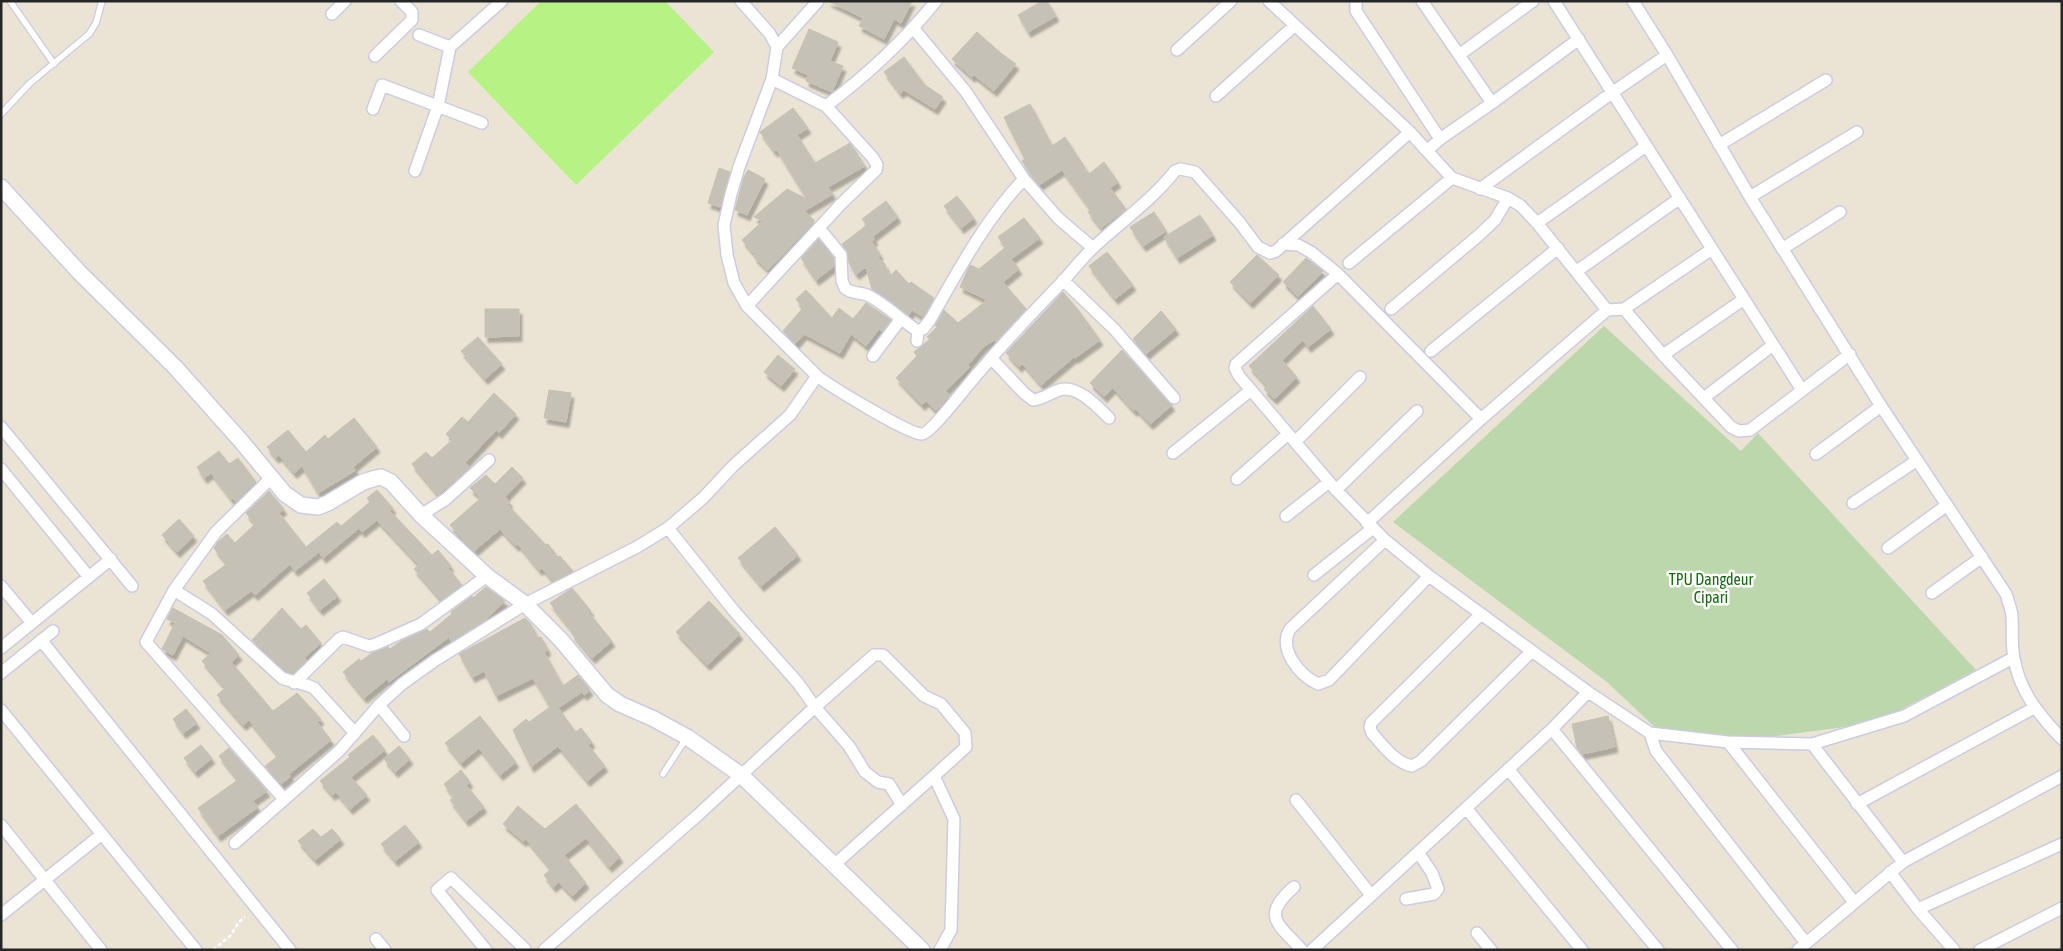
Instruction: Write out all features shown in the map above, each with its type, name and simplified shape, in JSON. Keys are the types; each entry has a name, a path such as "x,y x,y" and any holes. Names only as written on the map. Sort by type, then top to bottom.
{"street":[{"path":"332,14 345,1"},
{"path":"375,56 412,20 412,12 401,1"},
{"path":"416,171 438,106 450,47 502,1"},
{"path":"741,1 770,34 777,47"},
{"path":"818,1 777,47 772,79 739,167 724,225 727,255 734,282 747,306 817,376 829,385 914,433 922,434 932,429 991,358 1063,280 1094,248 1152,198 1175,171 1180,169 1194,172 1240,223 1258,247 1270,254 1276,251 1410,132"},
{"path":"826,106 860,80 914,29 936,1"},
{"path":"1177,50 1231,1"},
{"path":"1269,1 1410,132 1452,178 1508,198 1521,206 1538,223 1607,310"},
{"path":"1356,1 1356,11 1440,139"},
{"path":"1459,55 1533,1"},
{"path":"1554,1 1802,390"},
{"path":"1633,1 1782,249 1916,461 2006,594 2012,614 2014,658 2023,687 2034,708 2062,739"},
{"path":"1424,2 1492,104"},
{"path":"1216,96 1294,26"},
{"path":"914,29 966,92 1024,179 1058,218 1094,248"},
{"path":"419,35 450,47"},
{"path":"1427,151 1440,139 1492,104 1579,39"},
{"path":"1480,189 1667,55"},
{"path":"747,306 841,204 872,175 877,165 873,158 826,106 772,79"},
{"path":"1719,145 1826,80"},
{"path":"373,109 382,85 482,123"},
{"path":"1750,197 1857,132"},
{"path":"1538,223 1646,146"},
{"path":"1349,264 1452,178"},
{"path":"819,228 841,255 842,281 845,288 857,294 866,295 879,303 918,336 930,320 977,240 1004,200 1024,179"},
{"path":"1,187 79,272 175,366 242,441 271,478 294,502 309,507 318,507 363,482 381,477 391,482 421,515 487,576 525,604 561,640 607,695 620,704 654,718 687,737 742,775 922,950"},
{"path":"1391,309 1495,220 1508,198"},
{"path":"1577,271 1680,198"},
{"path":"1782,249 1840,212"},
{"path":"1283,244 1298,245 1311,252 1338,274 1481,419"},
{"path":"1431,351 1558,248"},
{"path":"1314,575 1370,525 1481,419 1607,310 1624,309 1712,249"},
{"path":"1338,274 1236,364 1235,368 1239,376 1332,486 1385,540 1429,576 1588,692 1650,733 1728,742 1812,744 1904,716 2014,658"},
{"path":"1063,280 1127,344 1174,398"},
{"path":"1663,355 1744,298"},
{"path":"1624,309 1663,355 1705,397 1731,427 1739,431 1750,430 1850,354"},
{"path":"872,356 900,320"},
{"path":"1705,397 1773,345"},
{"path":"991,358 1033,400 1067,388 1077,392 1098,407 1109,418"},
{"path":"235,843 339,751 379,705 402,684 434,661 525,604 637,547 668,528 703,498 734,465 790,415 817,376"},
{"path":"1237,479 1291,438 1360,378"},
{"path":"1174,453 1251,390"},
{"path":"1816,454 1881,406"},
{"path":"1286,516 1332,486 1417,411"},
{"path":"1,427 132,586"},
{"path":"421,515 446,499 489,460"},
{"path":"1854,503 1916,461"},
{"path":"1,469 89,577"},
{"path":"271,478 221,526 174,590 146,642 284,799"},
{"path":"1888,548 1947,505"},
{"path":"668,528 734,611 798,683 815,707 849,746 865,772 878,782 889,784 902,804"},
{"path":"1385,540 1290,629 1286,635 1286,647 1291,658 1307,677 1318,684 1329,680 1429,576"},
{"path":"1932,593 1982,557"},
{"path":"1,648 111,559"},
{"path":"294,683 340,638 344,637 369,646 376,644 421,624 487,576"},
{"path":"1,586 32,623"},
{"path":"174,590 212,614 236,634 272,671 294,683 305,684 314,688 355,734"},
{"path":"1482,614 1372,723 1370,728 1372,733 1399,760 1406,765 1412,766 1421,761 1532,651"},
{"path":"1,673 53,631"},
{"path":"42,640 290,950"},
{"path":"544,950 874,655 882,655 924,696 940,704 965,733 966,747 834,865"},
{"path":"1312,950 1552,729 1588,692"},
{"path":"379,705 404,736"},
{"path":"1857,804 2034,708"},
{"path":"1,710 196,950"},
{"path":"1552,729 1732,950"},
{"path":"1650,733 1656,751 1802,946 1903,862 2062,776"},
{"path":"1728,742 1854,902"},
{"path":"1812,744 1903,862"},
{"path":"1508,769 1658,950"},
{"path":"934,776 954,820 951,930 940,950"},
{"path":"1296,800 1371,895"},
{"path":"1466,808 1582,950"},
{"path":"1,825 101,950"},
{"path":"1,915 102,834"},
{"path":"1918,909 2062,844"},
{"path":"1406,899 1434,894 1438,889 1432,873 1418,852"},
{"path":"1890,872 1918,909 1954,950"},
{"path":"486,950 437,890 451,878 524,950"},
{"path":"1294,887 1277,904 1274,910 1280,926 1302,950"},
{"path":"1980,950 2062,908"},
{"path":"1477,933 1492,950"},
{"path":"376,939 385,950"}],"lane":[{"path":"10,1 54,64"},
{"path":"1,114 29,84 92,31 102,1"},
{"path":"663,774 687,737"}],"path":[{"path":"213,950 230,936 239,922 256,908"}],"green space":[{"path":"541,1 665,1 714,52 576,185 468,72"},
{"name":"TPU Dangdeur Cipari","path":"1604,326 1741,451 1758,433 1976,670 1875,723 1738,741 1661,733 1607,682 1393,522"}],"building":[{"path":"828,1 912,1 901,23 894,19 884,39 859,26 863,18"},
{"path":"1042,1 1047,1 1056,16 1028,32 1018,15"},
{"path":"809,29 838,42 830,61 843,66 832,92 806,81 808,75 792,68"},
{"path":"977,32 1016,64 994,91 974,75 972,77 952,59"},
{"path":"904,57 925,85 943,97 935,109 904,90 900,93 884,72"},
{"path":"1030,104 1052,146 1065,137 1089,174 1104,162 1118,182 1110,188 1126,209 1101,228 1088,212 1091,210 1062,170 1039,185 1022,161 1025,159 1004,117"},
{"path":"793,108 808,128 797,135 815,163 850,143 865,166 828,187 833,194 804,211 814,220 812,224 768,270 754,257 755,255 742,240 763,221 754,217 787,189 807,199 777,150 774,151 760,132"},
{"path":"719,168 730,172 720,207 708,203"},
{"path":"748,170 765,179 747,215 735,210 744,177"},
{"path":"957,196 974,218 961,228 944,206"},
{"path":"886,201 898,217 872,237 875,239 872,242 880,254 878,258 885,264 889,277 896,270 909,284 911,282 934,298 923,317 912,310 909,315 872,289 866,267 856,274 849,263 848,254 842,244 867,225 862,219"},
{"path":"1154,212 1166,231 1143,246 1130,227"},
{"path":"1200,215 1213,235 1177,258 1164,237"},
{"path":"1024,218 1040,238 1011,259 1019,269 1003,282 1026,309 996,342 994,340 983,347 968,365 970,367 945,391 950,395 936,411 926,401 922,405 896,378 917,356 914,352 930,339 927,337 937,327 935,326 944,310 958,323 987,300 960,287 970,265 979,269 1006,247 998,237"},
{"path":"819,239 834,258 834,266 816,280 801,258"},
{"path":"1107,252 1133,285 1115,299 1089,266"},
{"path":"1257,255 1279,275 1250,303 1230,282"},
{"path":"1306,258 1323,271 1298,297 1283,282"},
{"path":"806,290 832,318 839,308 853,319 866,303 891,320 882,331 879,329 866,346 851,334 840,353 804,334 795,344 783,331 803,308 796,299"},
{"path":"1063,292 1100,340 1074,357 1041,385 1022,363 1019,367 1006,353"},
{"path":"1313,306 1331,329 1308,347 1303,340 1282,360 1297,377 1274,399 1264,389 1267,386 1249,366"},
{"path":"485,309 519,309 519,336 485,337"},
{"path":"1161,311 1176,329 1146,354 1133,339"},
{"path":"478,337 502,364 485,379 461,351"},
{"path":"1122,350 1172,405 1150,424 1136,409 1134,411 1113,388 1104,397 1090,383"},
{"path":"778,355 795,369 781,386 764,372"},
{"path":"549,390 571,393 566,422 544,418"},
{"path":"494,393 516,414 499,433 496,430 465,463 470,467 438,495 412,464 426,452 432,458 452,440 446,434 462,417 468,422"},
{"path":"354,418 377,447 353,467 356,470 318,493 302,466 294,473 279,455 276,458 267,447 288,430 306,452 325,435 328,439"},
{"path":"219,451 229,464 238,458 256,482 236,502 233,498 231,499 211,473 204,478 197,467"},
{"path":"512,467 523,478 505,497 510,502 507,504 573,571 553,581 542,568 539,570 518,544 516,546 500,529 474,551 450,525 481,498 470,488 486,475 495,484"},
{"path":"377,490 393,508 390,511 432,555 438,550 451,566 448,568 462,585 441,600 414,569 419,565 377,520 362,532 359,528 323,558 319,552 295,571 290,564 255,595 251,591 225,610 203,581 227,564 214,548 218,542 227,534 235,543 255,524 246,513 269,491 284,509 279,513 306,547 337,522 341,526 370,502 367,498"},
{"path":"179,519 194,536 177,552 162,535"},
{"path":"775,527 798,555 761,586 738,558"},
{"path":"324,579 338,596 320,610 307,593"},
{"path":"486,587 505,601 483,622 451,641 449,637 389,682 387,679 364,698 343,672 359,659 361,661 372,653 388,647 390,649 401,641 427,629 430,632 452,614 451,612"},
{"path":"572,588 612,641 592,658 550,603"},
{"path":"709,601 740,634 707,665 676,632"},
{"path":"173,608 222,635 239,655 231,662 273,711 297,693 321,719 317,722 331,740 289,774 291,776 281,784 265,766 278,756 249,720 243,725 217,695 225,688 202,661 211,653 183,636 173,655 162,649 175,623 167,619"},
{"path":"282,608 301,629 306,625 321,643 304,658 307,660 293,674 286,671 252,640"},
{"path":"525,618 538,638 541,637 548,650 544,652 563,686 578,675 590,690 584,695 582,692 558,708 576,732 581,728 592,742 588,745 605,766 587,781 558,746 531,767 513,730 526,719 529,722 550,707 533,678 496,696 484,671 472,677 459,654"},
{"path":"186,709 197,723 183,733 173,719"},
{"path":"480,716 516,762 500,775 479,748 461,763 445,743"},
{"path":"1608,716 1615,747 1582,754 1577,748 1572,724"},
{"path":"373,735 385,750 351,777 367,795 350,809 336,792 332,795 320,781 350,757 348,755"},
{"path":"201,745 212,758 195,772 184,758"},
{"path":"399,746 410,759 395,772 384,759"},
{"path":"229,748 267,791 253,801 258,807 218,836 198,808 238,780 219,756"},
{"path":"461,770 470,782 466,785 484,807 466,821 450,800 454,798 444,784"},
{"path":"576,804 620,857 609,867 586,838 564,855 586,883 572,896 559,882 553,887 544,875 551,869 526,839 523,841 503,824 518,806 545,829"},
{"path":"405,825 419,842 395,861 381,844"},
{"path":"313,829 321,837 332,829 341,839 315,860 298,841"}]}
